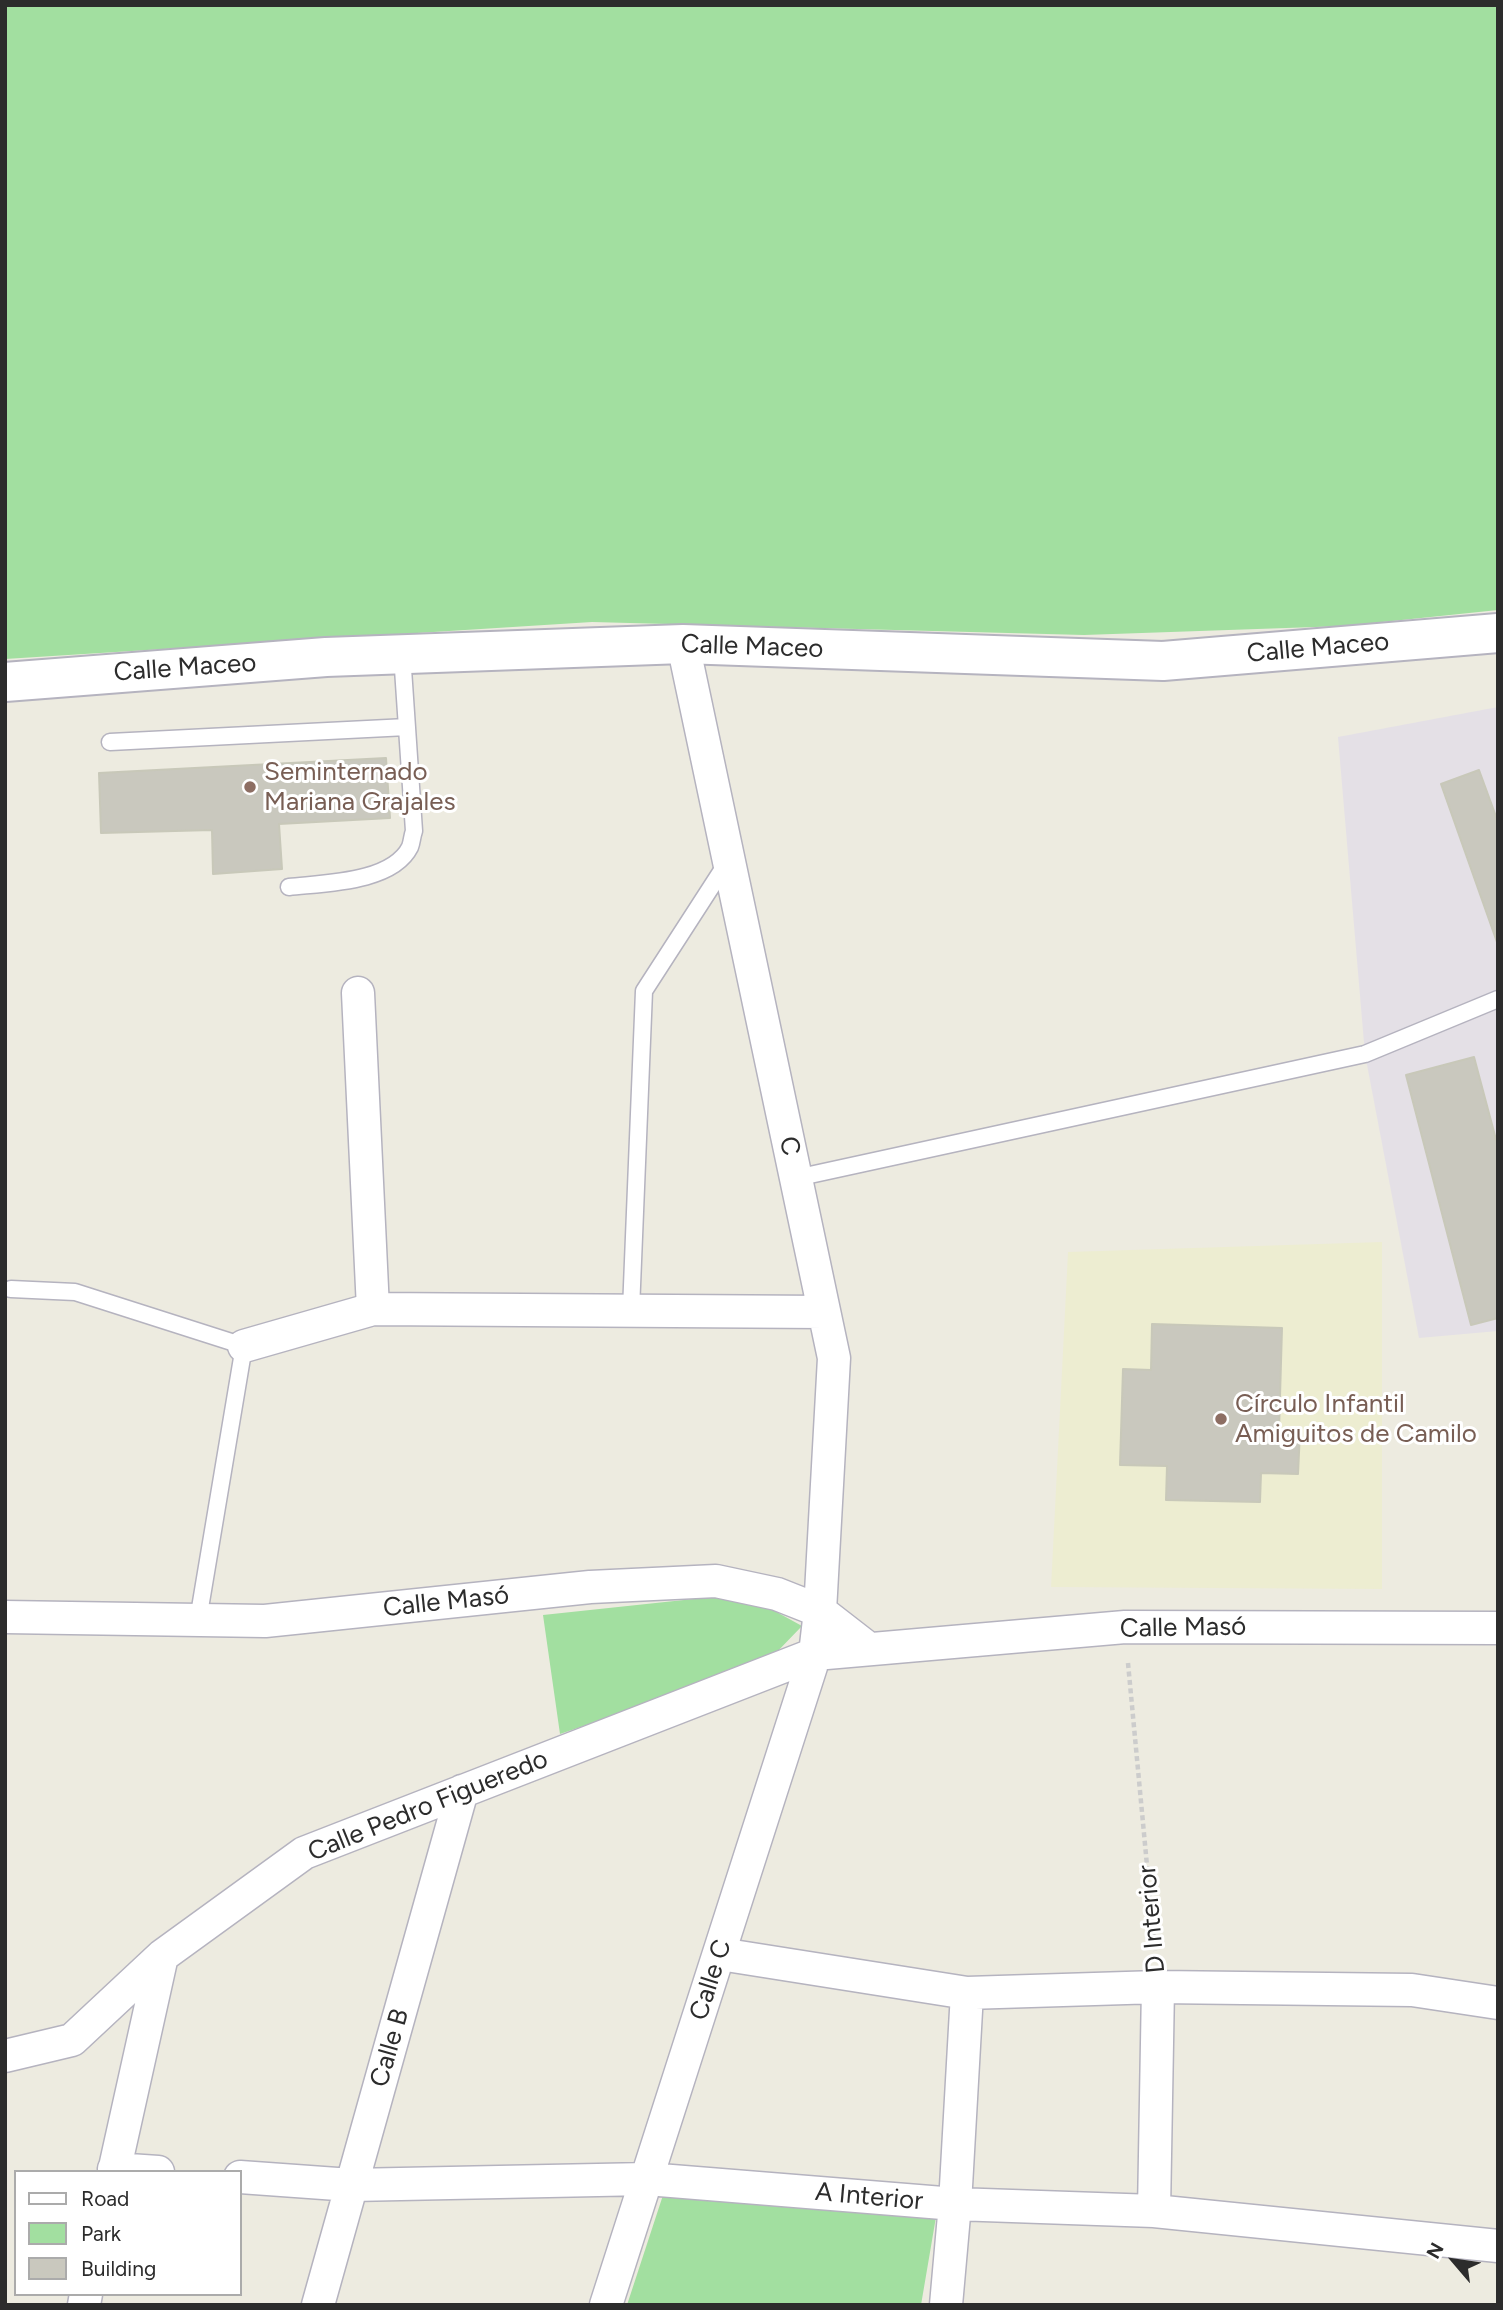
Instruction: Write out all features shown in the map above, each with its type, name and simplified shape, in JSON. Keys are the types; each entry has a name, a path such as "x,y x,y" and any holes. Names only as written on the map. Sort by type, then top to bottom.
{"street":[{"name":"Calle Maceo","path":"5,682 326,657 683,644 1163,661 1498,633"},
{"name":"C","path":"683,644 834,1358 820,1611 815,1654"},
{"path":"358,993 373,1309"},
{"path":"244,1346 373,1309 824,1311"},
{"name":"Calle Masó","path":"5,1617 265,1621 590,1587 716,1581 777,1594 820,1611 869,1649"},
{"name":"Calle Masó","path":"815,1654 1125,1628 1498,1628"},
{"name":"Calle Pedro Figueredo","path":"5,2056 72,2040 162,1956 304,1853 815,1654"},
{"name":"Calle C","path":"606,2305 815,1654"},
{"name":"Calle B","path":"318,2305 462,1791"},
{"path":"720,1954 967,1993 1158,1987 1412,1990 1498,2003"},
{"path":"114,2170 162,1956"},
{"name":"D Interior","path":"1154,2211 1158,1987"},
{"path":"946,2305 955,2203 967,1993"},
{"name":"A Interior","path":"242,2177 351,2185 647,2179 955,2203 1154,2211 1498,2246"}],"lane":[{"path":"289,887 353,880 375,873 386,869 410,847 414,831 402,654"},
{"path":"110,742 407,727"},
{"path":"631,1310 644,991 729,860"},
{"path":"796,1178 1365,1054 1498,999"},
{"path":"11,1289 75,1292 244,1346 198,1620"}],"path":[{"name":"D Interior","path":"1125,1628 1158,1987"}],"shaded area":[{"path":"1498,707 1498,1331 1419,1338 1365,1054 1338,737"},
{"name":"Círculo Infantil Amiguitos de Camilo","path":"1382,1242 1382,1589 1051,1587 1068,1252"}],"green space":[{"path":"5,5 1498,5 1498,610 1344,626 1084,635 592,622 5,659"},
{"path":"712,1597 762,1604 802,1626 774,1655 681,1693 560,1734 543,1615"},
{"path":"666,2186 937,2211 921,2305 627,2305"}],"building":[{"path":"386,758 390,818 279,824 282,869 213,874 212,830 101,833 99,773"},
{"path":"1479,770 1498,822 1498,945 1441,784"},
{"path":"1474,1057 1498,1147 1498,1318 1471,1325 1406,1075"},
{"path":"1152,1324 1282,1328 1279,1431 1300,1431 1298,1474 1261,1473 1260,1502 1166,1500 1167,1466 1120,1465 1123,1369 1151,1370"}],"place":[{"name":"Seminternado Mariana Grajales","path":"250,787"},
{"name":"Círculo Infantil Amiguitos de Camilo","path":"1221,1419"}]}
